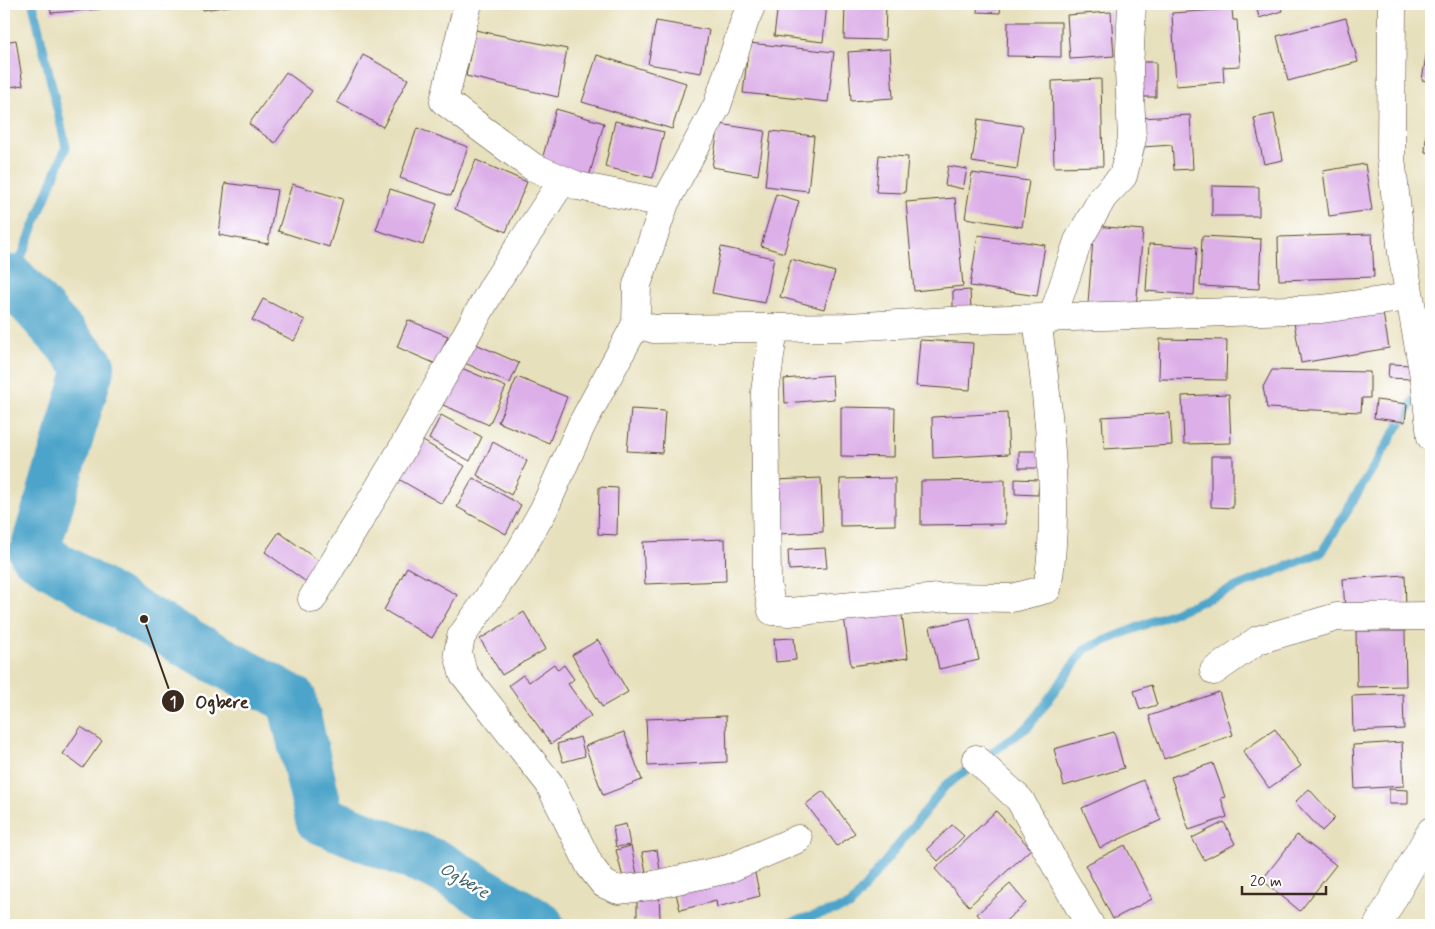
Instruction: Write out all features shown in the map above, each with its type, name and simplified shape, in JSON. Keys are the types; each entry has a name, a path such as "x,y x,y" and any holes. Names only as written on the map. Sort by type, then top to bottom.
{"street":[{"path":"468,4 444,101 533,167 578,186 665,203"},
{"path":"752,4 717,106 665,203 637,285 636,324 582,424 544,509 518,555 460,638 458,653 463,673 549,783 590,866 604,884 618,890 649,886 728,870 798,839"},
{"path":"774,328 766,392 767,582 772,611 789,612 949,597 1012,598 1046,589 1051,566 1053,489 1046,385 1045,319 1056,304 1078,241 1103,196 1123,176 1132,139 1129,71 1132,4"},
{"path":"1392,4 1391,158 1408,297 1424,382 1431,437"},
{"path":"312,599 401,450 494,285 563,180"},
{"path":"636,324 654,329 774,328 1045,319 1322,309 1408,297"},
{"path":"1214,672 1258,640 1337,618 1431,616"},
{"path":"976,759 1020,800 1060,875 1090,925"},
{"path":"1378,925 1431,831"}],"building":[{"path":"50,4 99,4 100,9 51,13"},
{"path":"202,4 236,4 236,5 203,10"},
{"path":"778,4 827,4 823,42 774,36"},
{"path":"845,4 886,4 885,40 844,39"},
{"path":"978,4 1001,4 1000,13 977,12"},
{"path":"1256,4 1280,4 1282,11 1259,18"},
{"path":"1232,9 1233,20 1237,20 1240,66 1223,67 1224,82 1176,86 1172,13"},
{"path":"1111,12 1114,56 1070,59 1067,15"},
{"path":"1346,18 1358,62 1288,81 1277,36"},
{"path":"656,21 709,30 701,73 648,64"},
{"path":"1008,22 1061,22 1061,57 1007,56"},
{"path":"475,30 567,49 558,97 466,76"},
{"path":"1429,38 1431,38 1431,82 1422,80"},
{"path":"16,40 23,85 4,88 4,42"},
{"path":"749,43 834,52 828,102 743,93"},
{"path":"890,49 893,98 851,101 848,52"},
{"path":"363,55 408,79 383,127 337,102"},
{"path":"597,55 686,83 672,129 582,102"},
{"path":"1138,62 1156,62 1156,97 1138,97"},
{"path":"286,72 312,91 275,143 249,124"},
{"path":"1101,79 1103,166 1054,167 1052,81"},
{"path":"556,109 604,123 589,177 541,163"},
{"path":"1274,114 1283,160 1264,164 1254,118"},
{"path":"1190,115 1193,169 1174,170 1172,145 1143,147 1142,118"},
{"path":"978,119 1023,126 1017,169 972,162"},
{"path":"615,121 664,132 653,178 605,167"},
{"path":"1427,122 1431,122 1431,153 1425,152"},
{"path":"719,124 765,131 758,175 712,167"},
{"path":"417,128 468,147 451,196 400,178"},
{"path":"771,131 814,136 808,191 765,186"},
{"path":"879,155 908,157 905,193 876,192"},
{"path":"476,160 527,182 506,232 455,209"},
{"path":"1365,164 1372,210 1329,216 1323,171"},
{"path":"948,166 967,169 963,189 945,185"},
{"path":"972,173 1029,181 1022,227 965,218"},
{"path":"225,183 277,190 268,244 219,235"},
{"path":"292,184 343,199 329,247 278,231"},
{"path":"1212,186 1259,187 1259,216 1212,216"},
{"path":"390,189 437,204 423,245 376,230"},
{"path":"776,194 799,201 784,253 761,246"},
{"path":"955,198 963,286 914,291 906,202"},
{"path":"1094,226 1143,230 1136,308 1088,304"},
{"path":"1372,234 1374,277 1279,280 1278,237"},
{"path":"978,235 1045,245 1037,296 970,286"},
{"path":"1202,236 1261,239 1259,289 1200,286"},
{"path":"1149,244 1197,247 1194,295 1146,291"},
{"path":"721,247 774,258 765,303 712,293"},
{"path":"791,259 835,272 824,309 780,297"},
{"path":"970,290 971,309 953,309 953,291"},
{"path":"263,299 305,320 294,341 252,320"},
{"path":"1382,307 1389,348 1301,363 1294,322"},
{"path":"408,320 448,336 436,364 397,347"},
{"path":"1160,339 1227,340 1226,380 1159,379"},
{"path":"920,340 973,343 970,390 916,386"},
{"path":"469,341 519,363 510,383 460,361"},
{"path":"1389,364 1412,365 1411,379 1388,378"},
{"path":"459,367 506,387 489,425 443,405"},
{"path":"1272,370 1370,372 1370,398 1362,398 1361,412 1267,408 1263,387"},
{"path":"832,375 834,399 785,403 784,379"},
{"path":"517,377 567,397 549,443 498,422"},
{"path":"1229,394 1231,443 1184,444 1182,396"},
{"path":"1376,400 1407,404 1405,422 1374,418"},
{"path":"841,407 895,408 894,457 841,456"},
{"path":"631,409 665,411 662,453 627,451"},
{"path":"1007,413 1009,454 933,458 932,417"},
{"path":"1170,413 1172,445 1104,449 1102,417"},
{"path":"441,415 482,437 470,461 429,439"},
{"path":"418,438 465,466 442,504 395,477"},
{"path":"493,442 527,461 511,495 477,475"},
{"path":"1019,451 1042,451 1042,468 1019,468"},
{"path":"1211,456 1233,456 1233,508 1211,507"},
{"path":"473,478 521,505 506,534 457,507"},
{"path":"821,478 823,532 777,534 775,480"},
{"path":"895,478 895,525 840,526 840,479"},
{"path":"1015,479 1039,480 1038,495 1015,494"},
{"path":"1005,480 1005,524 921,525 921,481"},
{"path":"599,487 618,488 617,535 598,534"},
{"path":"279,532 323,564 309,584 265,552"},
{"path":"725,539 726,581 645,584 643,542"},
{"path":"825,548 827,568 789,570 788,550"},
{"path":"407,567 457,595 432,638 384,610"},
{"path":"1405,575 1406,608 1345,611 1343,579"},
{"path":"901,609 908,658 851,666 844,617"},
{"path":"524,612 546,649 502,675 480,639"},
{"path":"970,618 979,660 939,669 930,627"},
{"path":"1356,631 1405,631 1406,686 1357,687"},
{"path":"794,638 796,660 776,662 774,639"},
{"path":"598,640 628,692 602,707 572,655"},
{"path":"554,664 558,670 564,665 574,679 568,684 591,716 551,744 509,685 523,675 529,682"},
{"path":"1151,685 1157,705 1140,710 1134,691"},
{"path":"1219,692 1233,735 1164,759 1149,716"},
{"path":"1403,694 1404,729 1353,731 1352,696"},
{"path":"726,716 727,762 648,766 646,719"},
{"path":"81,727 102,741 83,768 63,754"},
{"path":"1275,729 1301,766 1269,788 1243,751"},
{"path":"624,732 642,780 603,795 585,746"},
{"path":"1114,732 1124,768 1064,786 1054,749"},
{"path":"580,737 585,756 563,762 557,744"},
{"path":"1402,742 1404,786 1355,789 1353,745"},
{"path":"1213,763 1225,797 1221,798 1227,817 1189,830 1171,777"},
{"path":"1143,780 1161,820 1100,848 1082,808"},
{"path":"1309,789 1335,818 1322,831 1295,802"},
{"path":"1389,789 1408,790 1408,804 1389,804"},
{"path":"823,791 855,833 837,846 806,804"},
{"path":"996,811 1031,849 969,906 935,869"},
{"path":"1224,822 1235,844 1204,860 1192,838"},
{"path":"626,824 630,845 616,847 613,827"},
{"path":"952,825 964,836 938,861 927,849"},
{"path":"1297,835 1336,865 1300,911 1262,880"},
{"path":"1125,845 1152,899 1113,919 1085,865"},
{"path":"631,846 637,874 623,878 616,850"},
{"path":"657,850 660,870 646,872 642,852"},
{"path":"754,869 760,896 717,907 716,901 680,910 675,889"},
{"path":"1010,884 1026,903 1001,925 987,925 977,914"},
{"path":"659,892 660,919 637,919 637,893"}],"waterway":[{"path":"12,280 66,147 33,4"},
{"name":"Ogbere","path":"4,279 12,280 90,366 34,553 144,619 292,700 320,819 437,865 539,925"},
{"path":"779,925 850,906 946,785 1029,726 1085,649 1322,552 1420,390"}],"place":[{"name":"Ogbere","path":"144,619"}]}
